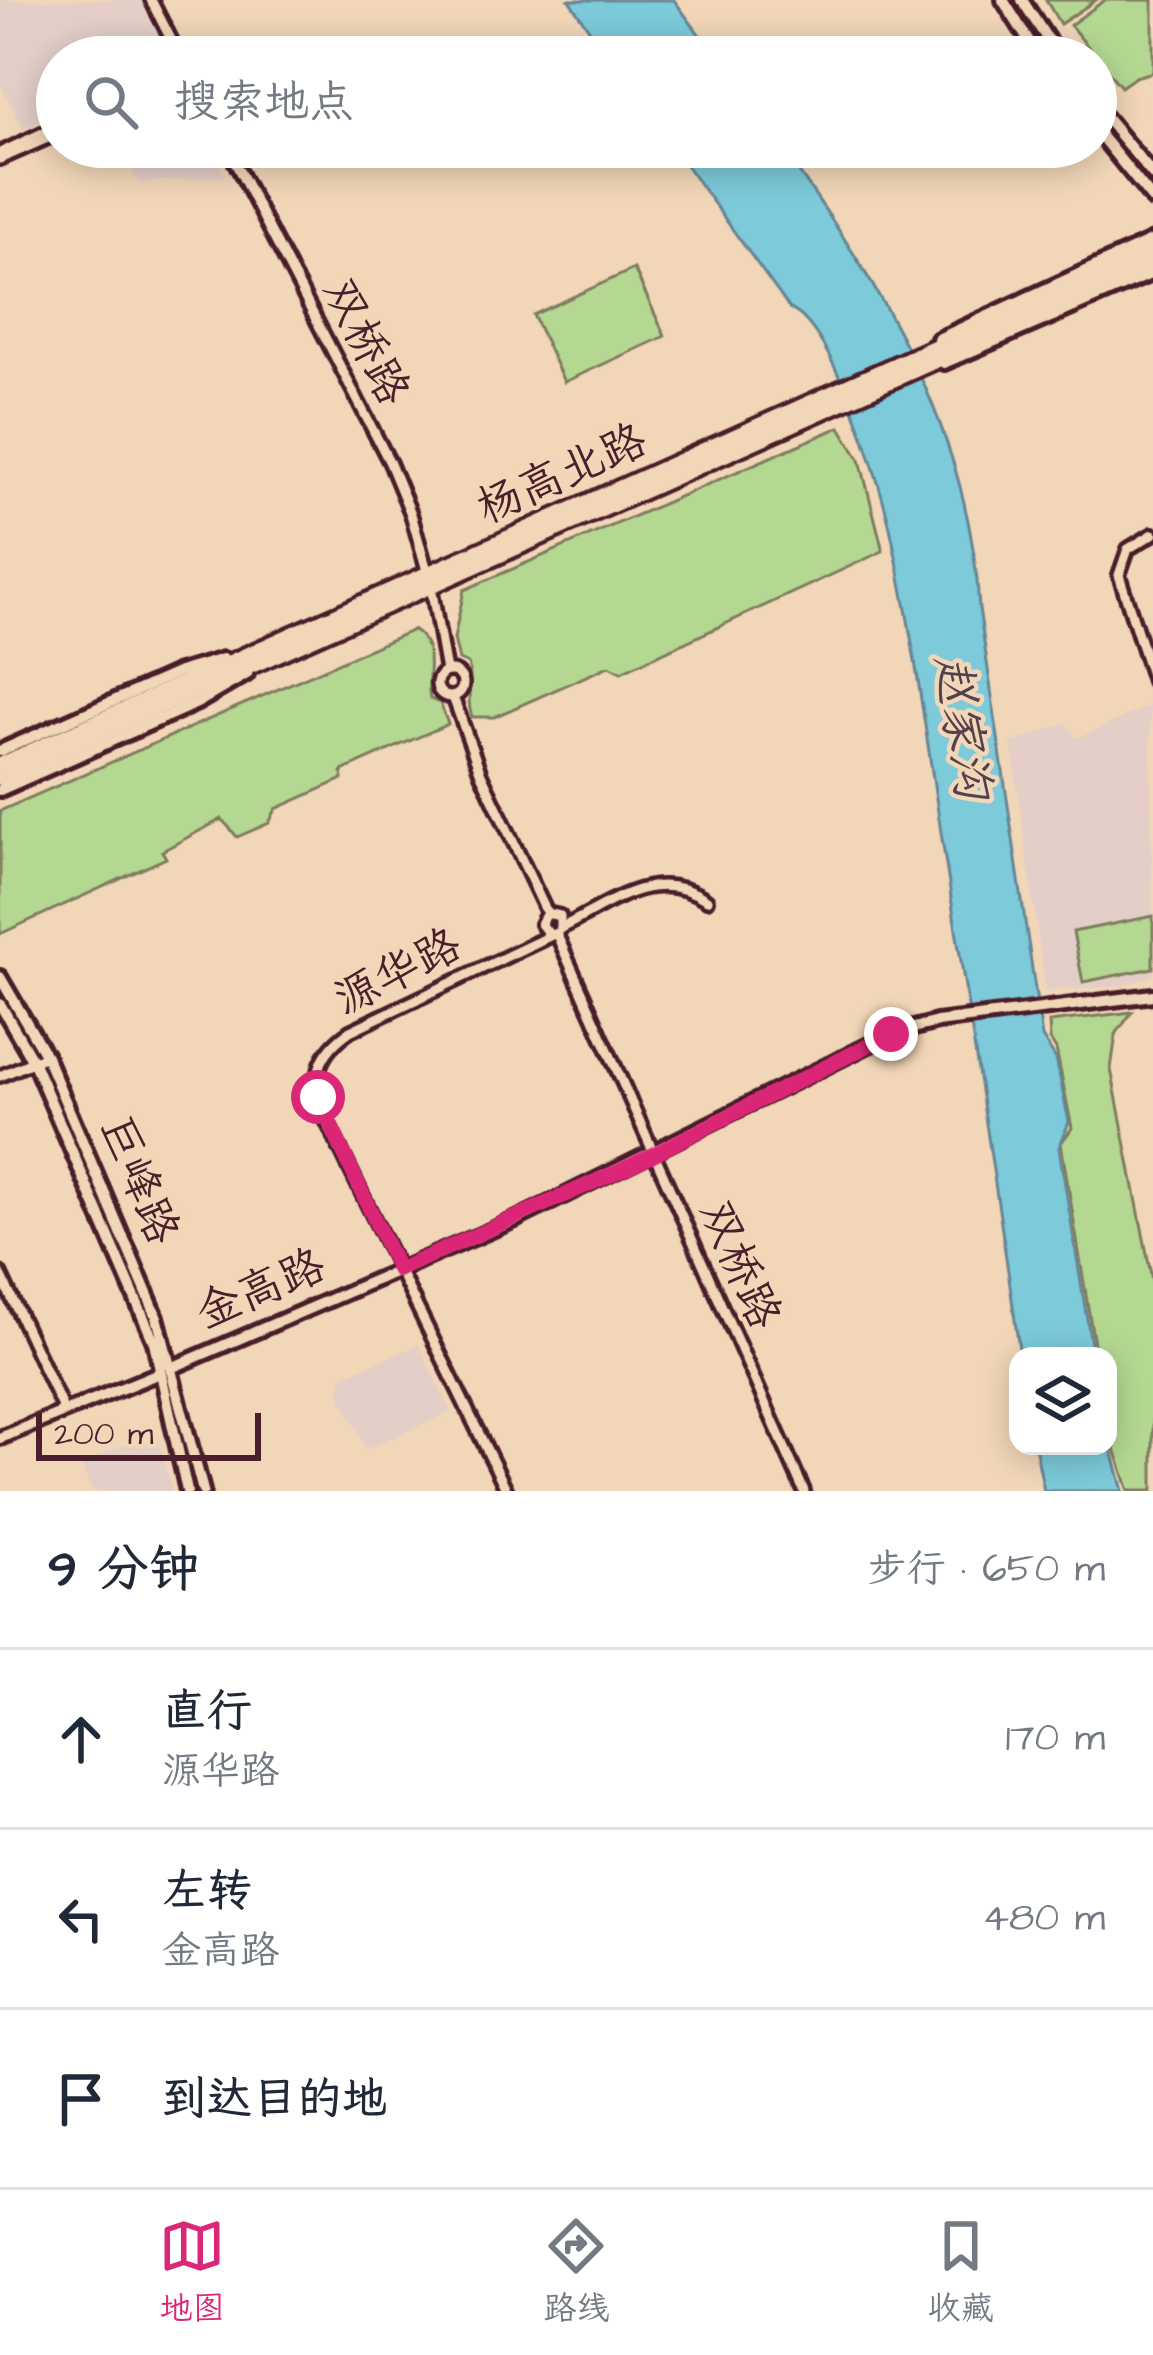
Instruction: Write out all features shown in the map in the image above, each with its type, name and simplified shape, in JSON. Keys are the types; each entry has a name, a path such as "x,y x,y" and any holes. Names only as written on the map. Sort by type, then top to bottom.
{"highway":[{"name":"杨高北路","path":"0,765 159,701 430,581 893,373 1153,250"},
{"name":"杨高北路","path":"893,373 1153,268"},
{"name":"杨高北路","path":"0,778 159,701"}],"main road":[{"path":"1003,0 1026,36"},
{"path":"1022,0 1045,36"},
{"path":"1117,131 1153,175"},
{"path":"1117,156 1153,200"},
{"path":"893,373 962,325 1153,240"},
{"path":"893,373 974,353 1153,268"},
{"path":"0,752 179,672 275,650"},
{"path":"0,790 197,703 275,650"},
{"name":"巨峰路","path":"0,977 40,1060 154,1342 203,1491"},
{"name":"金高路","path":"0,1438 515,1220 867,1044 937,1022 1153,995"},
{"name":"巨峰路","path":"0,1004 40,1060"},
{"name":"巨峰路","path":"165,1370 187,1491"}],"street":[{"path":"151,0 169,36"},
{"path":"0,156 36,140"},
{"name":"双桥路","path":"237,168 390,463 430,581 446,671"},
{"path":"1153,534 1128,549 1119,575 1153,681"},
{"name":"双桥路","path":"446,671 454,671 463,680 462,689 453,697 445,697 436,687 446,671"},
{"name":"双桥路","path":"453,697 481,775 547,913"},
{"name":"源华路","path":"506,1491 323,1114 316,1083 324,1053 350,1031 657,884 682,886 707,900"},
{"path":"547,913 560,916 556,932 541,924 547,913"},
{"name":"双桥路","path":"556,932 804,1491"},
{"path":"0,1076 40,1060"},
{"path":"0,1273 64,1412"}],"shaded area":[{"path":"0,0 140,0 158,34 36,36 36,123 23,129 0,83"},
{"path":"130,168 221,168 225,176 139,183"},
{"path":"1150,705 1153,975 1121,986 1046,991 1011,743 1066,723 1077,739"},
{"path":"419,1345 451,1412 366,1449 339,1391 343,1376"},
{"path":"156,1431 172,1491 92,1491 81,1465"}],"green space":[{"path":"1046,0 1096,0 1060,24"},
{"path":"1105,0 1153,0 1153,72 1121,87 1117,82 1117,36 1079,36 1070,25"},
{"path":"634,269 665,336 564,382 533,315"},
{"path":"840,427 860,460 883,551 621,672 609,666 494,717 472,717 470,671 459,660 454,639 464,590"},
{"path":"413,630 428,652 430,699 440,703 448,724 342,771 343,779 276,809 269,823 237,837 222,819 162,851 166,858 0,934 0,811"},
{"path":"1153,916 1153,968 1083,982 1073,932"},
{"path":"1132,1012 1116,1034 1111,1069 1153,1285 1153,1491 1129,1491 1117,1455 1117,1347 1095,1347 1061,1143 1072,1128 1049,1022"}],"water":[{"path":"569,0 674,0 701,36 594,36"},
{"name":"赵家沟","path":"688,168 796,168 885,307 939,422 959,482 972,544 1042,1037 1056,1059 1069,1122 1059,1148 1092,1347 1019,1347 892,537 854,412 807,322 790,309"},
{"path":"1037,1455 1113,1455 1123,1491 1044,1491"}],"route":[{"path":"318,1097 398,1270 632,1165 891,1034"}]}
